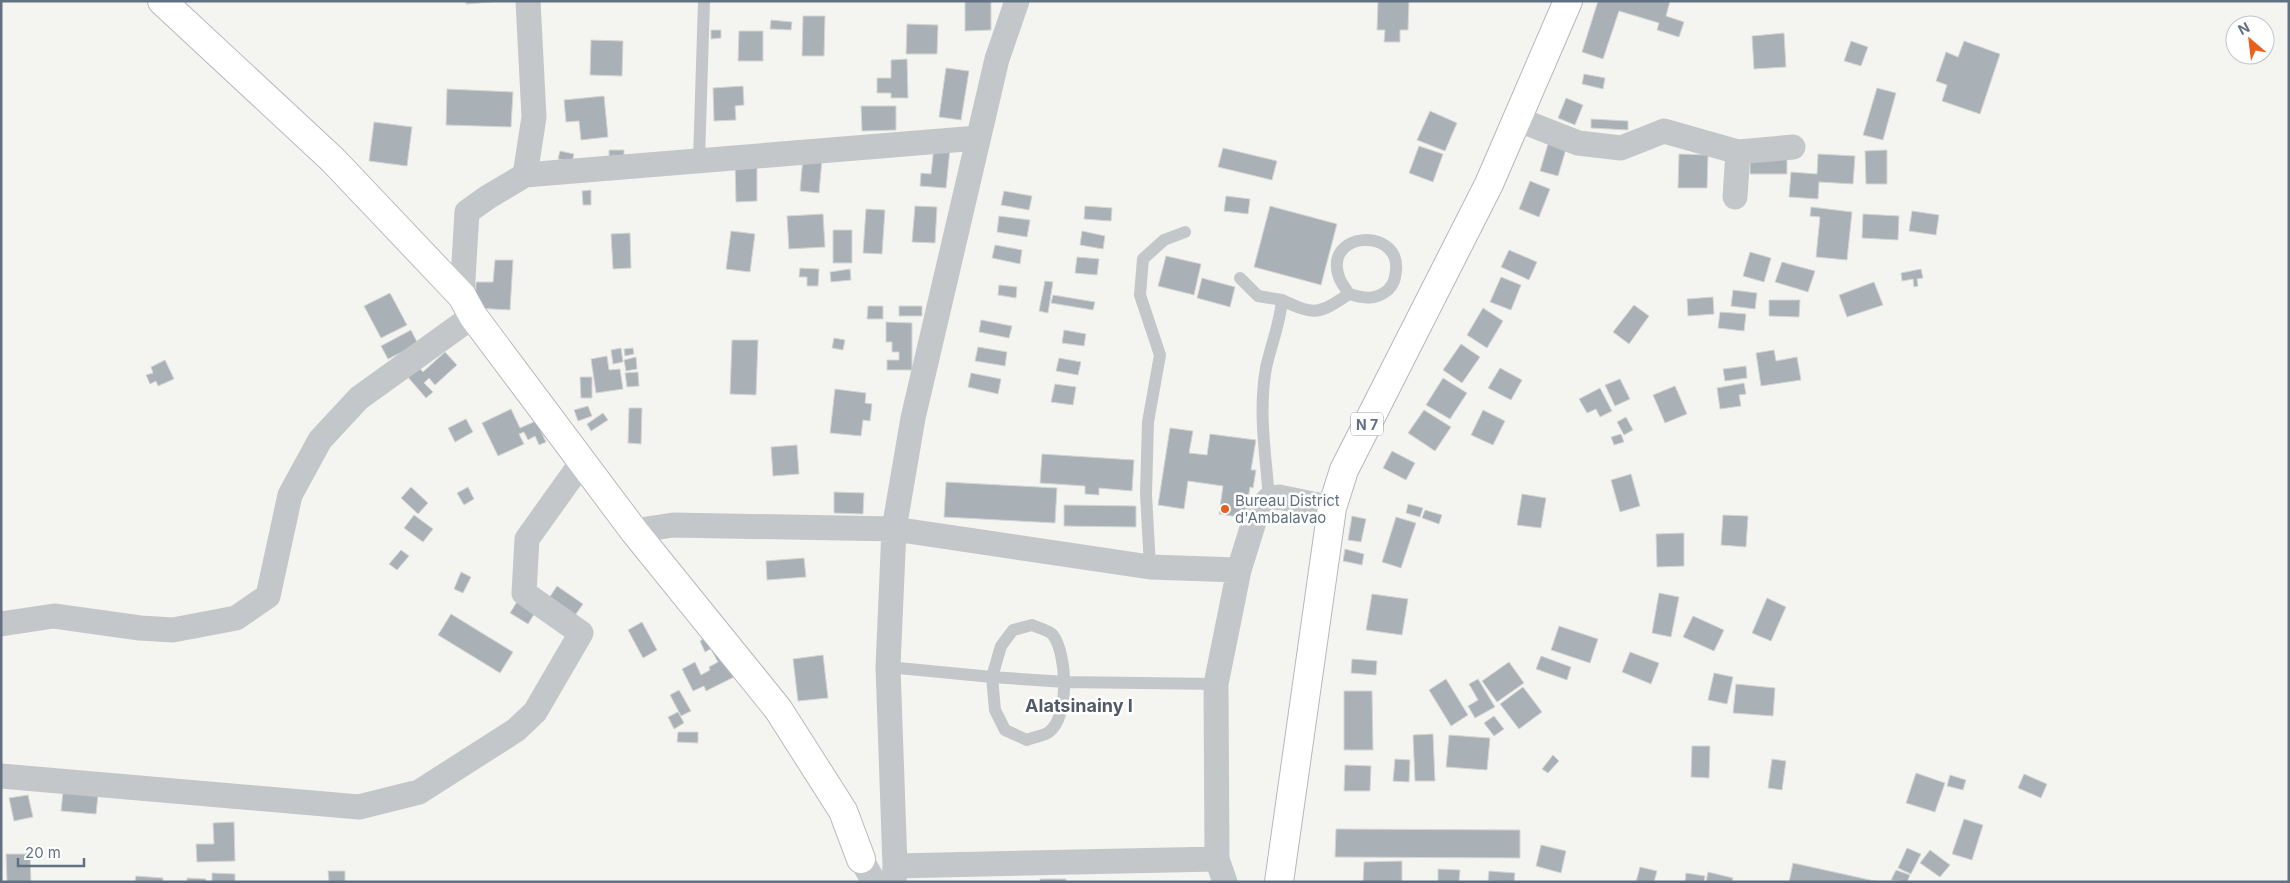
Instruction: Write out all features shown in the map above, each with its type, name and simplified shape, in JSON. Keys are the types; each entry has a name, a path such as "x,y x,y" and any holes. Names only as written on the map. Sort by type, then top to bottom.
{"street":[{"path":"162,1 333,160 467,306 634,531 778,709 843,811 868,870"},
{"path":"525,175 534,117 528,1"},
{"path":"1017,1 996,59 913,418 894,529 888,667 894,874 1216,859"},
{"name":"N 7","path":"1279,882 1332,508 1344,470 1488,184 1568,1"},
{"path":"1517,119 1578,143 1621,148 1664,131 1738,152 1792,148"},
{"path":"1,624 54,616 140,628 173,630 236,618 268,596 290,495 320,440 359,398 467,306 467,212 488,196 525,175 978,138"},
{"path":"1735,197 1738,152"},
{"path":"1,776 359,808 419,792 516,730 535,712 581,633 524,593 527,539 582,462"},
{"path":"1225,882 1216,859 1216,684 1239,570 1257,512 1269,499 1279,497 1332,508"},
{"path":"634,531 673,525 894,529 1150,567 1239,570"}],"lane":[{"path":"699,160 704,1"},
{"path":"1150,567 1146,494 1148,422 1160,355 1140,295 1143,259 1164,240 1185,232"},
{"path":"1240,278 1258,296 1282,300 1302,310 1319,312 1349,294 1365,299 1381,296 1394,285 1396,267 1391,252 1377,240 1361,239 1346,246 1337,261 1339,277 1349,294"},
{"path":"1269,499 1262,424 1266,368 1281,317 1282,300"},
{"path":"1032,625 1052,634 1061,651 1065,682 1060,714 1049,732 1027,740 1005,730 996,710 992,677 1001,646 1014,630 1032,625"},
{"path":"888,667 1065,682 1216,684"}],"building":[{"path":"466,1 492,1 492,2 466,4"},
{"path":"965,1 991,1 991,30 965,31"},
{"path":"1378,1 1409,1 1408,30 1400,30 1400,42 1384,42 1385,30 1377,30"},
{"path":"1598,1 1670,1 1666,16 1684,22 1679,37 1657,30 1659,23 1619,11 1603,59 1582,52"},
{"path":"803,16 825,16 824,56 802,56"},
{"path":"771,20 792,22 791,30 770,29"},
{"path":"907,24 938,25 937,54 906,54"},
{"path":"711,30 721,30 721,38 711,39"},
{"path":"739,31 763,31 763,61 738,61"},
{"path":"1784,33 1786,67 1754,69 1752,36"},
{"path":"591,40 623,41 622,76 590,75"},
{"path":"1851,41 1868,47 1861,66 1844,61"},
{"path":"1964,41 2000,54 1980,114 1942,101 1947,85 1936,81 1946,52 1958,57"},
{"path":"907,59 908,98 891,98 891,93 877,93 877,78 891,78 891,60"},
{"path":"946,68 969,71 961,120 939,117"},
{"path":"1584,74 1605,78 1603,89 1582,84"},
{"path":"743,86 744,105 735,106 736,120 714,121 713,88"},
{"path":"1877,88 1896,93 1883,140 1863,135"},
{"path":"447,89 513,92 511,127 446,125"},
{"path":"604,96 608,137 581,140 579,121 566,122 564,100"},
{"path":"1566,98 1583,105 1575,125 1558,118"},
{"path":"861,106 896,106 896,130 862,131"},
{"path":"1430,111 1457,123 1445,151 1417,140"},
{"path":"1591,119 1628,121 1628,130 1591,128"},
{"path":"374,122 412,127 407,166 369,161"},
{"path":"1548,144 1566,149 1558,176 1540,171"},
{"path":"1419,146 1443,154 1433,182 1409,173"},
{"path":"934,147 950,149 946,188 920,186 921,173 931,174"},
{"path":"1223,148 1277,161 1272,180 1218,167"},
{"path":"609,150 624,150 624,160 609,161"},
{"path":"1887,150 1887,184 1866,184 1865,151"},
{"path":"560,151 574,154 572,162 558,159"},
{"path":"1679,154 1708,155 1707,188 1678,188"},
{"path":"1818,154 1855,156 1853,184 1819,182 1818,199 1789,197 1791,172 1817,174"},
{"path":"803,157 822,159 819,193 800,191"},
{"path":"1750,157 1787,158 1787,174 1750,174"},
{"path":"757,160 757,201 736,202 735,161"},
{"path":"1530,181 1550,189 1539,217 1519,209"},
{"path":"591,190 591,205 583,205 582,191"},
{"path":"1004,191 1032,196 1029,210 1001,205"},
{"path":"1226,196 1250,199 1248,214 1224,211"},
{"path":"915,206 937,207 935,243 912,242"},
{"path":"1085,206 1112,208 1111,221 1084,219"},
{"path":"1270,206 1337,224 1321,285 1254,267"},
{"path":"1811,207 1852,212 1847,260 1816,257 1820,217 1810,216"},
{"path":"866,209 885,210 882,254 863,253"},
{"path":"1912,211 1939,215 1936,235 1909,231"},
{"path":"823,214 825,247 789,249 787,216"},
{"path":"1863,214 1899,216 1898,240 1862,238"},
{"path":"999,216 1030,220 1027,237 997,232"},
{"path":"833,230 852,230 852,263 833,263"},
{"path":"731,231 755,234 750,272 726,269"},
{"path":"1082,231 1105,236 1103,249 1080,245"},
{"path":"630,233 631,268 613,269 611,234"},
{"path":"995,245 1022,250 1020,264 992,258"},
{"path":"1509,250 1537,262 1529,280 1501,267"},
{"path":"1750,252 1771,258 1764,282 1743,276"},
{"path":"1166,256 1201,264 1194,295 1158,286"},
{"path":"1077,257 1099,259 1097,275 1075,273"},
{"path":"495,260 513,260 510,310 475,308 476,282 493,282"},
{"path":"1782,262 1815,271 1808,292 1775,282"},
{"path":"800,268 819,269 818,286 807,286 807,277 799,277"},
{"path":"850,269 851,280 831,282 830,272"},
{"path":"1921,269 1923,278 1917,279 1918,286 1914,287 1913,279 1902,281 1901,273"},
{"path":"1501,277 1521,285 1511,310 1490,302"},
{"path":"1202,278 1235,287 1230,307 1197,298"},
{"path":"1045,281 1053,282 1048,313 1039,311"},
{"path":"1874,282 1883,305 1847,317 1839,295"},
{"path":"999,285 1017,287 1016,298 998,295"},
{"path":"1733,290 1757,293 1755,309 1731,306"},
{"path":"390,293 407,325 381,338 364,306"},
{"path":"1053,295 1095,302 1093,310 1051,303"},
{"path":"1713,297 1714,314 1688,316 1687,299"},
{"path":"1769,300 1800,300 1799,317 1769,316"},
{"path":"1634,305 1649,316 1629,344 1613,332"},
{"path":"868,306 883,306 883,319 867,319"},
{"path":"899,306 922,306 922,316 899,316"},
{"path":"1483,308 1503,321 1487,348 1467,335"},
{"path":"1720,312 1746,314 1744,331 1718,328"},
{"path":"981,320 1012,326 1009,338 979,332"},
{"path":"886,322 912,323 912,370 887,370 887,360 899,360 899,352 892,352 892,342 886,342"},
{"path":"411,330 418,344 388,359 381,346"},
{"path":"1064,330 1086,334 1084,346 1062,343"},
{"path":"834,338 845,340 843,350 832,348"},
{"path":"732,340 758,340 756,395 730,394"},
{"path":"1461,344 1480,357 1462,383 1443,370"},
{"path":"978,347 1007,352 1005,366 975,361"},
{"path":"621,348 623,362 613,364 611,350"},
{"path":"633,348 634,354 625,356 624,349"},
{"path":"1774,350 1776,361 1797,357 1801,380 1761,386 1756,353"},
{"path":"445,352 457,365 435,385 429,378 424,383 433,392 426,398 406,375 417,365 423,372"},
{"path":"607,356 609,370 620,369 623,389 596,393 591,359"},
{"path":"636,357 637,369 626,371 624,360"},
{"path":"1059,358 1081,362 1078,375 1056,371"},
{"path":"165,360 174,379 158,386 156,381 150,384 146,375 153,373 151,367"},
{"path":"1746,366 1747,378 1725,381 1723,369"},
{"path":"1500,368 1522,380 1511,400 1488,388"},
{"path":"638,372 639,386 627,387 625,373"},
{"path":"971,373 1001,379 998,394 968,387"},
{"path":"580,377 592,377 592,398 581,398"},
{"path":"1443,378 1467,393 1450,419 1426,405"},
{"path":"1620,379 1630,399 1615,406 1605,385"},
{"path":"1744,383 1746,394 1739,395 1741,406 1720,409 1717,388"},
{"path":"1055,384 1076,387 1073,405 1051,402"},
{"path":"1675,386 1687,414 1665,423 1653,395"},
{"path":"1600,388 1612,411 1600,417 1596,409 1587,413 1579,399"},
{"path":"835,389 866,393 865,403 872,404 870,421 863,420 861,436 830,433"},
{"path":"588,406 592,416 578,421 574,410"},
{"path":"629,408 642,408 641,444 628,443"},
{"path":"511,409 520,428 536,421 546,442 539,445 535,436 528,440 524,432 519,434 524,444 498,456 482,423"},
{"path":"1424,410 1451,427 1435,451 1408,433"},
{"path":"1483,410 1505,421 1493,445 1471,435"},
{"path":"603,413 608,420 591,431 587,424"},
{"path":"1626,417 1633,430 1624,435 1617,422"},
{"path":"466,419 473,432 455,442 448,428"},
{"path":"1170,428 1193,431 1189,453 1207,455 1210,434 1256,440 1251,470 1256,470 1253,488 1250,487 1245,518 1219,514 1223,486 1188,481 1184,509 1158,505"},
{"path":"1621,434 1624,442 1614,445 1611,437"},
{"path":"797,445 799,474 773,476 771,447"},
{"path":"1392,451 1415,463 1406,480 1383,468"},
{"path":"1042,454 1134,460 1132,491 1099,488 1099,495 1085,494 1085,486 1040,483"},
{"path":"1631,474 1640,506 1620,512 1611,480"},
{"path":"946,482 1057,488 1055,523 944,517"},
{"path":"411,487 428,503 418,514 401,498"},
{"path":"468,487 474,499 464,505 457,493"},
{"path":"834,492 864,493 863,514 834,513"},
{"path":"1522,494 1546,498 1541,528 1517,525"},
{"path":"1408,504 1423,508 1420,517 1406,513"},
{"path":"1064,505 1136,506 1136,527 1064,526"},
{"path":"1425,510 1442,515 1439,524 1422,518"},
{"path":"414,515 433,529 423,542 404,528"},
{"path":"1723,515 1748,516 1746,547 1721,545"},
{"path":"1352,516 1366,519 1361,542 1348,540"},
{"path":"1396,517 1416,523 1401,568 1382,562"},
{"path":"1684,533 1684,566 1657,567 1656,534"},
{"path":"1345,549 1364,554 1362,565 1343,561"},
{"path":"401,550 409,556 397,570 389,564"},
{"path":"804,558 806,577 767,580 766,561"},
{"path":"461,572 471,577 463,593 454,589"},
{"path":"557,586 583,604 571,621 545,604"},
{"path":"1659,593 1679,597 1671,637 1652,633"},
{"path":"1372,594 1408,599 1402,635 1366,630"},
{"path":"520,597 538,608 528,624 510,613"},
{"path":"1767,598 1786,607 1771,641 1752,633"},
{"path":"451,614 513,652 500,673 438,635"},
{"path":"1693,616 1724,630 1714,651 1683,637"},
{"path":"642,622 657,650 643,658 628,630"},
{"path":"1559,626 1598,639 1590,663 1551,650"},
{"path":"707,637 712,648 705,652 700,641"},
{"path":"723,646 738,675 706,691 704,686 693,691 682,669 695,662 701,675 710,670 709,667 718,662 712,651"},
{"path":"1630,652 1659,663 1651,684 1622,672"},
{"path":"823,655 828,698 798,701 793,659"},
{"path":"1541,656 1571,667 1567,680 1536,669"},
{"path":"1352,659 1377,661 1376,675 1351,673"},
{"path":"1509,662 1524,683 1497,702 1482,681"},
{"path":"1714,673 1733,677 1727,704 1708,700"},
{"path":"1446,679 1468,715 1451,726 1429,690"},
{"path":"1478,679 1495,707 1475,718 1468,706 1478,700 1469,684"},
{"path":"1736,684 1775,688 1773,716 1733,713"},
{"path":"1523,687 1542,712 1519,729 1500,704"},
{"path":"679,690 691,711 681,716 670,695"},
{"path":"1344,691 1372,691 1373,750 1344,750"},
{"path":"678,712 684,723 674,729 668,717"},
{"path":"1494,716 1504,729 1494,736 1484,723"},
{"path":"678,732 698,732 698,743 677,742"},
{"path":"1433,734 1435,781 1415,781 1413,735"},
{"path":"1449,735 1490,738 1487,770 1446,767"},
{"path":"1692,746 1710,746 1709,778 1691,777"},
{"path":"1553,755 1559,761 1548,773 1542,769"},
{"path":"1395,759 1410,760 1409,782 1393,781"},
{"path":"1772,759 1786,761 1782,790 1768,788"},
{"path":"1345,765 1371,766 1370,791 1344,791"},
{"path":"1916,773 1945,783 1935,812 1906,803"},
{"path":"2024,774 2047,784 2041,798 2018,788"},
{"path":"1950,775 1966,780 1963,790 1947,786"},
{"path":"63,792 98,795 96,814 61,811"},
{"path":"28,795 33,817 14,821 9,798"},
{"path":"1964,819 1983,825 1972,860 1952,854"},
{"path":"234,822 235,861 197,862 196,844 214,844 213,823"},
{"path":"1336,829 1520,830 1520,858 1335,857"},
{"path":"1541,845 1566,851 1561,873 1536,866"},
{"path":"1907,848 1921,854 1911,874 1898,868"},
{"path":"1930,850 1950,865 1940,877 1920,863"},
{"path":"6,854 30,854 31,882 7,882"},
{"path":"1402,861 1402,882 1363,882 1364,862"},
{"path":"1793,863 1879,882 1789,882"},
{"path":"1640,867 1657,871 1654,882 1636,882"},
{"path":"1438,869 1460,870 1459,882 1438,882"},
{"path":"1896,870 1910,875 1907,882 1891,880"},
{"path":"328,871 345,871 345,882 329,882"},
{"path":"1489,871 1515,873 1514,882 1488,881"},
{"path":"1708,872 1733,878 1732,882 1706,882"},
{"path":"212,873 235,874 235,882 212,882"},
{"path":"1686,873 1705,876 1704,882 1685,882"},
{"path":"136,876 163,878 163,882 135,882"},
{"path":"187,878 206,879 206,882 187,882"},
{"path":"1040,879 1066,879 1066,882 1040,882"}],"place":[{"name":"Bureau District d'Ambalavao","path":"1225,509"}],"district":[{"name":"Alatsinainy I","path":"1079,705"}]}
